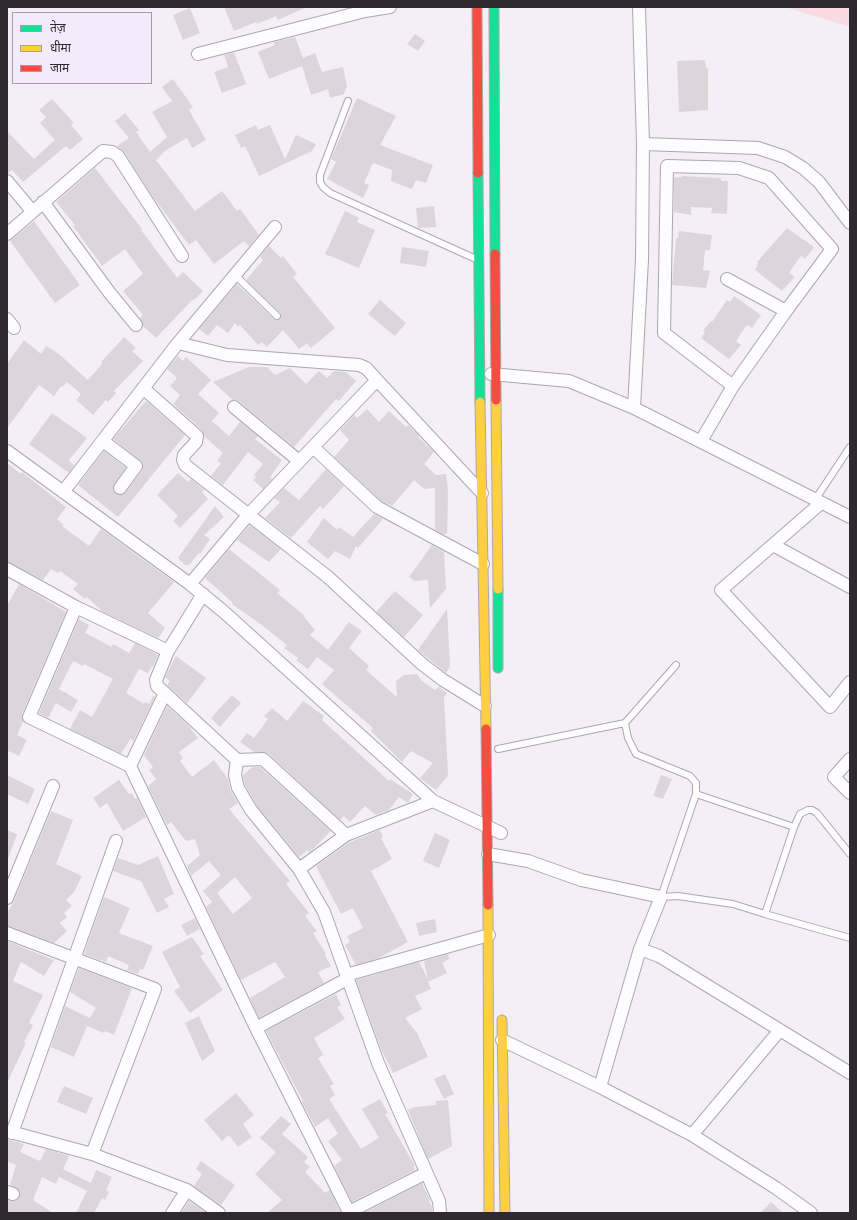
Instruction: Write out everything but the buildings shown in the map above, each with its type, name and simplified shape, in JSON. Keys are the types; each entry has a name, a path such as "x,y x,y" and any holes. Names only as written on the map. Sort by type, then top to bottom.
{"main road":[{"path":"477,7 480,374 488,828 489,1213"},
{"path":"494,7 498,678"},
{"path":"502,1009 505,1213"}],"street":[{"path":"198,54 365,11 390,7"},
{"path":"634,408 642,260 643,144 639,7"},
{"path":"643,144 758,148 785,157 803,168 818,182 850,223"},
{"path":"7,234 103,151 112,152 118,156 182,256"},
{"path":"701,441 733,386 832,249 769,178 739,168 666,166 664,333 733,386"},
{"path":"7,181 32,211"},
{"path":"43,202 109,292 136,325"},
{"path":"63,492 178,343 275,227"},
{"path":"727,279 786,311"},
{"path":"178,343 227,355 359,365 366,368 482,493"},
{"path":"480,374 496,374 569,381 634,408 850,517"},
{"path":"190,584 249,514 376,380"},
{"path":"143,388 196,436 196,442 184,455 183,460 185,465 328,577 422,664 443,680 485,706"},
{"path":"234,407 299,461"},
{"path":"103,441 136,466 120,488"},
{"path":"313,447 377,507 483,564"},
{"path":"7,451 203,594 433,800 488,828 501,844 528,861 582,880 661,897 640,949 600,1087"},
{"path":"818,501 773,546 721,590 830,707 850,682"},
{"path":"773,546 850,587"},
{"path":"7,569 76,607 168,651"},
{"path":"203,594 168,651 156,680 157,686 237,760 263,759 346,835"},
{"path":"76,607 29,717 130,766 256,1028 349,1213 426,1173"},
{"path":"130,766 165,693"},
{"path":"850,759 834,777 850,793"},
{"path":"237,760 235,775 238,788 251,810 299,869 324,912 381,1069 439,1201 440,1213"},
{"path":"7,898 53,786"},
{"path":"299,869 346,835 433,800"},
{"path":"116,841 10,1132 92,1154 187,1190 219,1213"},
{"path":"488,854 501,844"},
{"path":"7,933 155,989 92,1154"},
{"path":"256,1028 347,977 489,935"},
{"path":"640,949 659,956 850,1073"},
{"path":"692,1135 780,1030"},
{"path":"502,1040 600,1087 692,1135 776,1188 811,1213"},
{"path":"172,1213 187,1190"}],"lane":[{"path":"348,101 320,175 320,182 323,187 330,193 479,261"},
{"path":"235,274 277,316"},
{"path":"818,501 850,446"},
{"path":"498,749 625,723 676,665"},
{"path":"625,723 628,738 636,754 690,776 696,784 696,794 661,897 678,896 733,904 850,938"},
{"path":"696,794 794,827"},
{"path":"765,914 794,827 800,814 808,810 812,810 817,813 850,854"}],"shaded area":[{"path":"785,7 850,7 850,27"}],"traffic: fast":[{"path":"494,7 495,254"},
{"path":"478,173 480,402"},
{"path":"498,589 498,668"}],"traffic: slow":[{"path":"496,400 498,589"},
{"path":"480,402 486,729"},
{"path":"488,905 489,1213"},
{"path":"502,1020 505,1213"}],"traffic: jam":[{"path":"477,7 478,173"},
{"path":"495,254 496,400"},
{"path":"486,729 488,905"}]}
